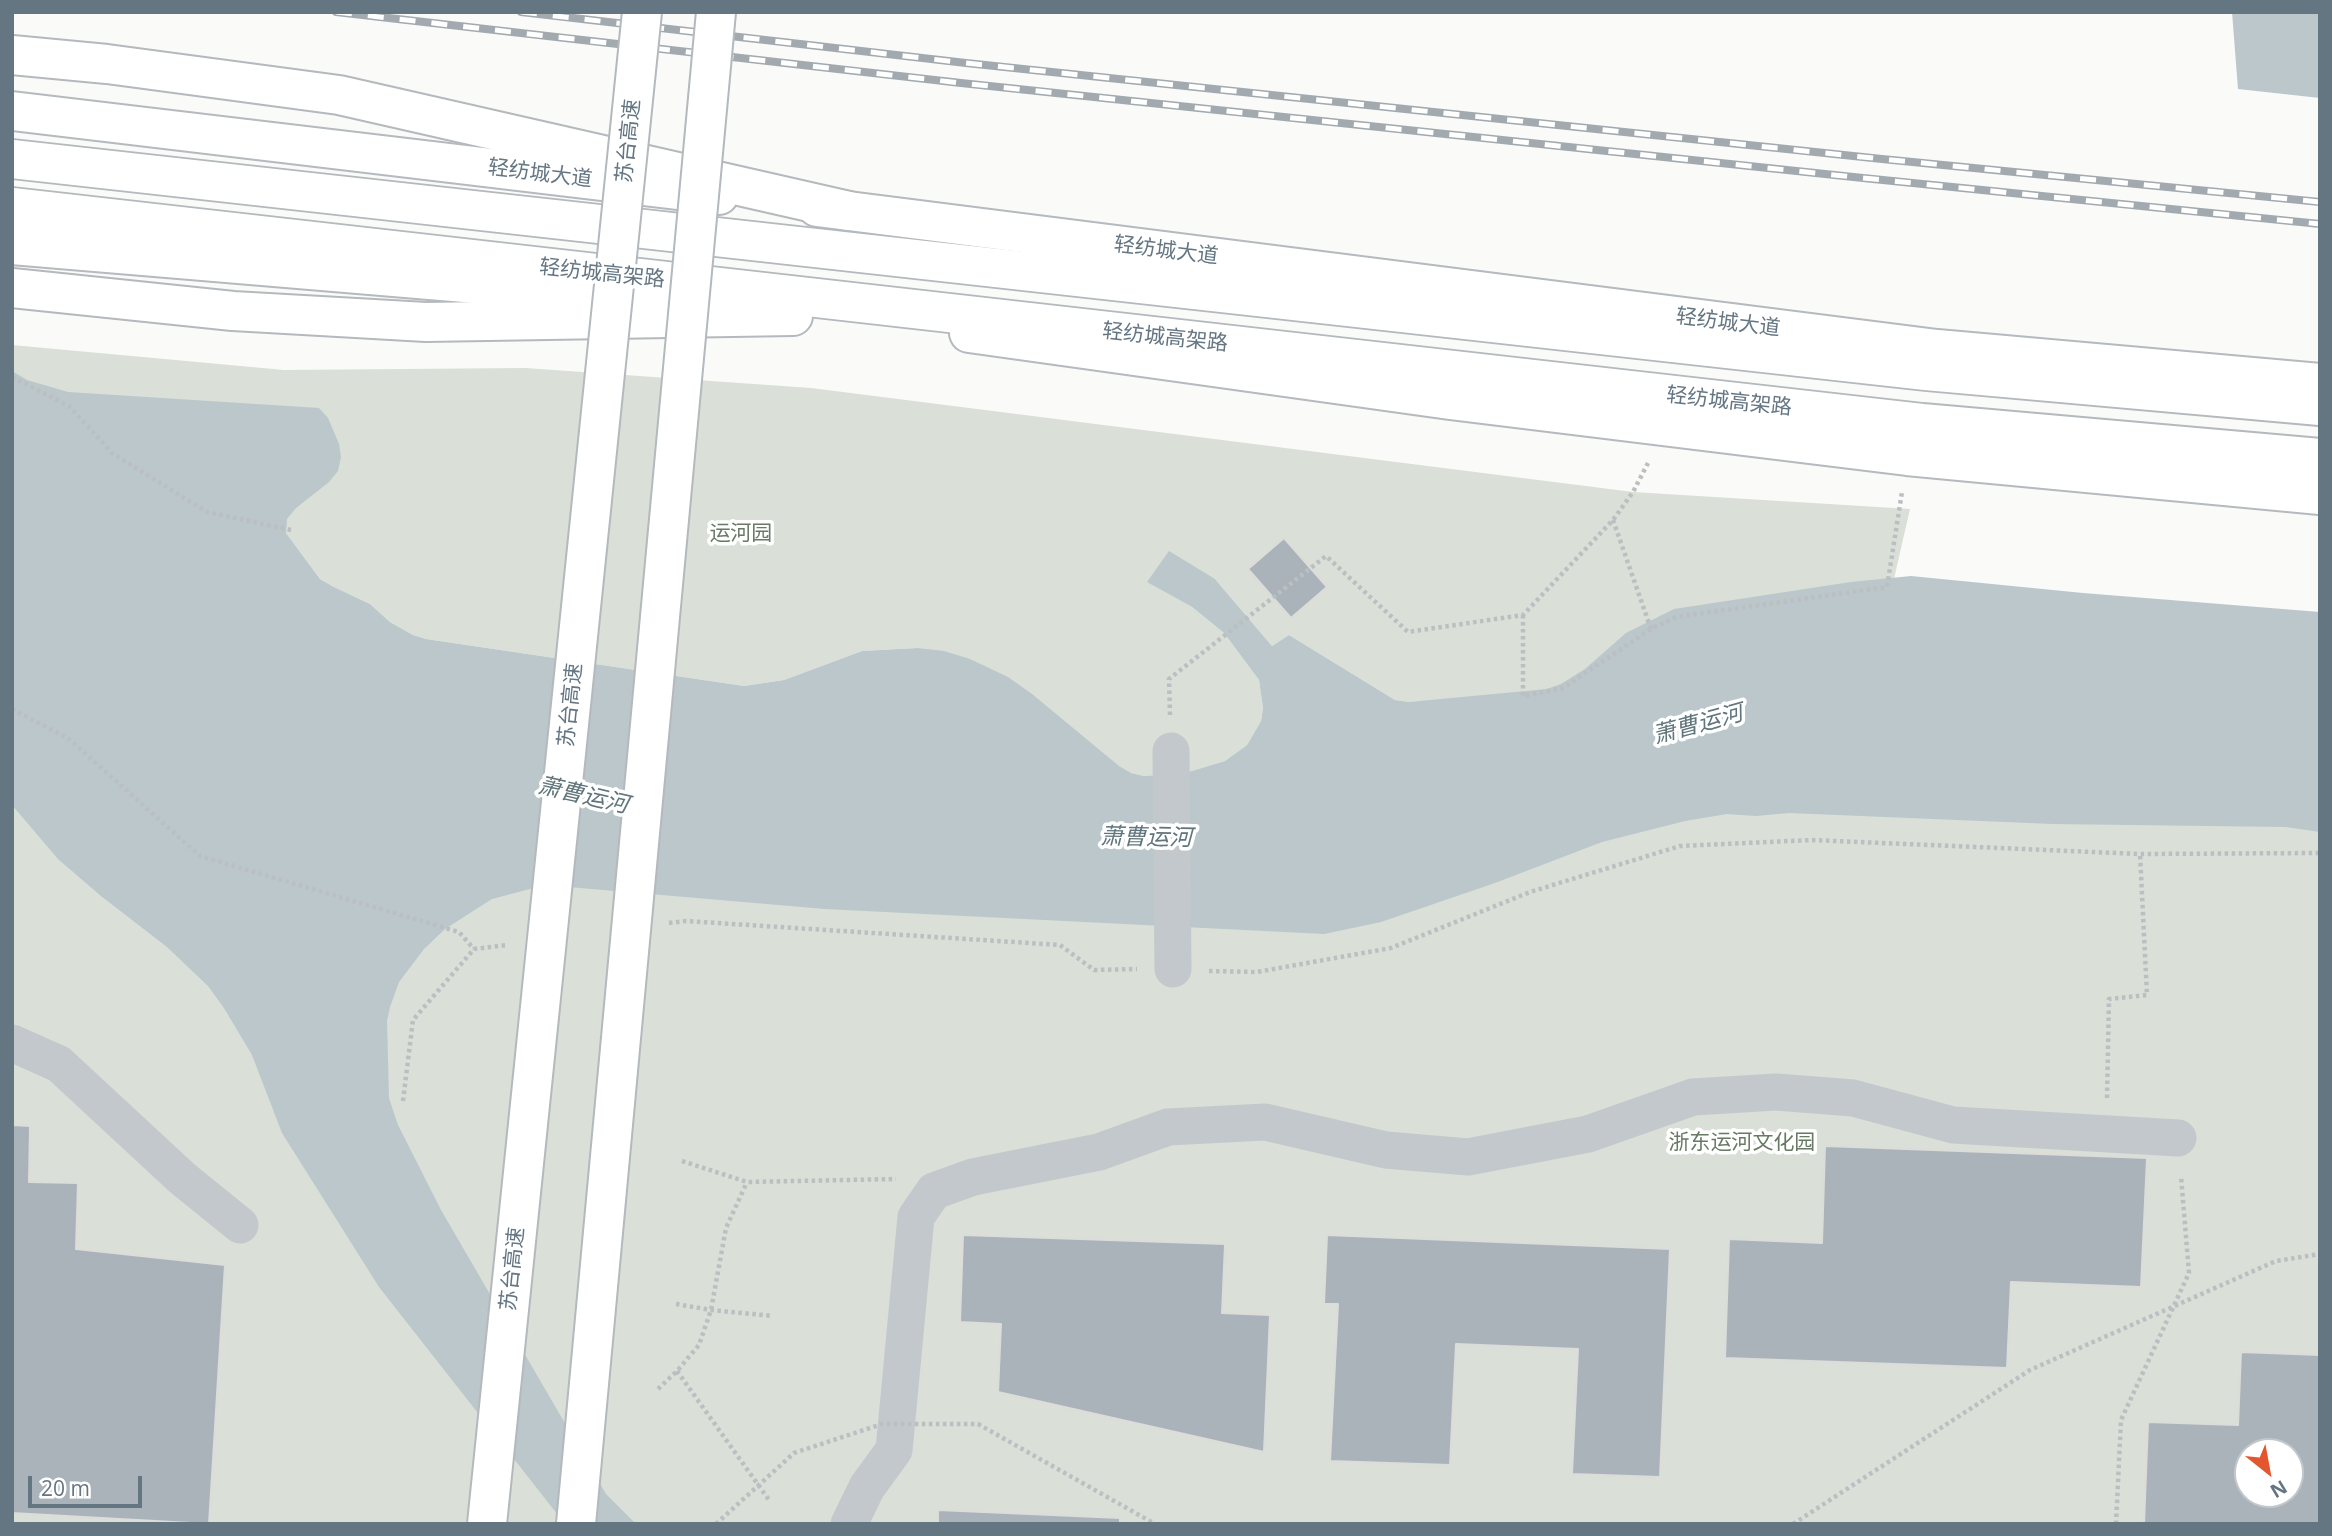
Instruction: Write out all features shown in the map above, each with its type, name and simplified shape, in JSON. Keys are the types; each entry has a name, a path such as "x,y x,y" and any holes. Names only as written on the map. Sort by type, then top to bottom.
{"main road":[{"name":"苏台高速","path":"486,1524 642,12"},
{"path":"576,1524 716,12"},
{"path":"12,55 107,64 339,95 849,211"},
{"name":"轻纺城大道","path":"12,111 849,211 1937,349 2320,383"},
{"path":"12,159 1912,369 2320,406"},
{"name":"轻纺城高架路","path":"12,207 1922,424 2320,458"},
{"path":"12,245 837,315 1450,400 1668,427 1907,456 2320,495"},
{"path":"12,288 233,311 426,322 837,315"}],"street":[{"path":"1171,751 1173,969"},
{"path":"12,1043 59,1064 182,1178 240,1224"},
{"path":"849,1524 867,1487 894,1450 916,1217 934,1191 974,1177 1099,1152 1168,1127 1265,1122 1386,1150 1468,1157 1588,1135 1693,1097 1776,1092 1853,1098 1953,1125 2178,1138"}],"path":[{"path":"12,377 69,406 112,453 207,512 291,530"},
{"path":"1171,751 1168,679 1326,556 1408,632 1522,615 1614,520 1633,492 1668,427"},
{"path":"1522,615 1523,696 1563,688 1651,629 1675,617 1887,587 1907,456"},
{"path":"1614,520 1651,629"},
{"path":"12,709 69,739 200,856 459,932 474,949"},
{"path":"660,925 686,921 1060,945 1094,970 1257,972 1391,948 1530,892 1680,846 1812,840 2140,854 2320,853"},
{"path":"2106,1134 2109,999 2147,995 2140,854"},
{"path":"403,1101 413,1020 474,949 513,944"},
{"path":"2116,1524 2121,1420 2189,1273 2178,1138"},
{"path":"682,1161 747,1182 907,1179"},
{"path":"658,1389 699,1345 711,1310 726,1228 747,1182"},
{"path":"1793,1524 2030,1370 2276,1261 2320,1254"},
{"path":"676,1304 773,1315"},
{"path":"677,1371 769,1500"},
{"path":"716,1524 794,1453 882,1424 978,1424 1155,1524"}],"green space":[{"name":"运河园","path":"12,345 284,370 525,368 811,388 1633,492 1910,509 1891,592 1566,693 1409,702 1395,700 1289,635 1272,646 1215,579 1148,582 1192,607 1224,633 1259,680 1263,708 1261,721 1247,745 1225,761 1185,773 1144,776 1130,773 917,648 862,651 784,680 744,686 413,635 390,622 370,604 320,579 286,533 12,385"},
{"name":"浙东运河文化园","path":"12,634 450,843 1681,760 2320,777 2320,1524 12,1524"}],"water":[{"path":"2232,12 2320,12 2320,98 2238,89"},
{"name":"萧曹运河","path":"12,371 27,380 68,392 319,408 328,418 339,444 341,457 338,471 329,482 296,508 287,519 286,533 320,579 370,604 390,622 413,635 744,686 784,680 862,651 917,648 944,651 970,659 1008,677 1119,766 1144,776 1185,773 1225,761 1247,745 1261,721 1263,708 1259,680 1224,633 1192,607 1147,582 1169,551 1215,579 1272,646 1289,635 1395,700 1409,702 1547,689 1585,669 1626,633 1674,609 1851,582 1911,576 2320,612 2320,832 2286,827 2053,824 1789,813 1756,816 1727,814 1685,821 1602,842 1495,883 1381,922 1324,934 825,909 545,885 492,899 445,929 424,949 399,982 387,1021 389,1098 398,1125 441,1210 606,1494 636,1524 565,1524 379,1287 282,1133 252,1055 208,986 167,947 58,859 12,805"}],"building":[{"path":"1284,538 1327,587 1291,618 1248,569"},
{"path":"12,1125 30,1126 29,1182 78,1183 76,1249 225,1265 209,1524 12,1513"},
{"path":"1825,1146 2147,1158 2141,1287 2011,1282 2007,1368 1725,1358 1729,1239 1822,1243"},
{"path":"963,1235 1225,1244 1222,1313 1270,1315 1264,1452 998,1392 1001,1324 960,1322"},
{"path":"1327,1235 1670,1249 1660,1477 1572,1474 1578,1349 1456,1344 1450,1465 1330,1461 1338,1304 1324,1304"},
{"path":"2241,1352 2320,1355 2320,1524 2144,1524 2148,1422 2238,1425"},
{"path":"938,1510 1120,1518 1120,1524 938,1524"}],"railway":[{"path":"336,12 961,83 2320,224"},
{"path":"521,12 966,63 2320,202"}]}
